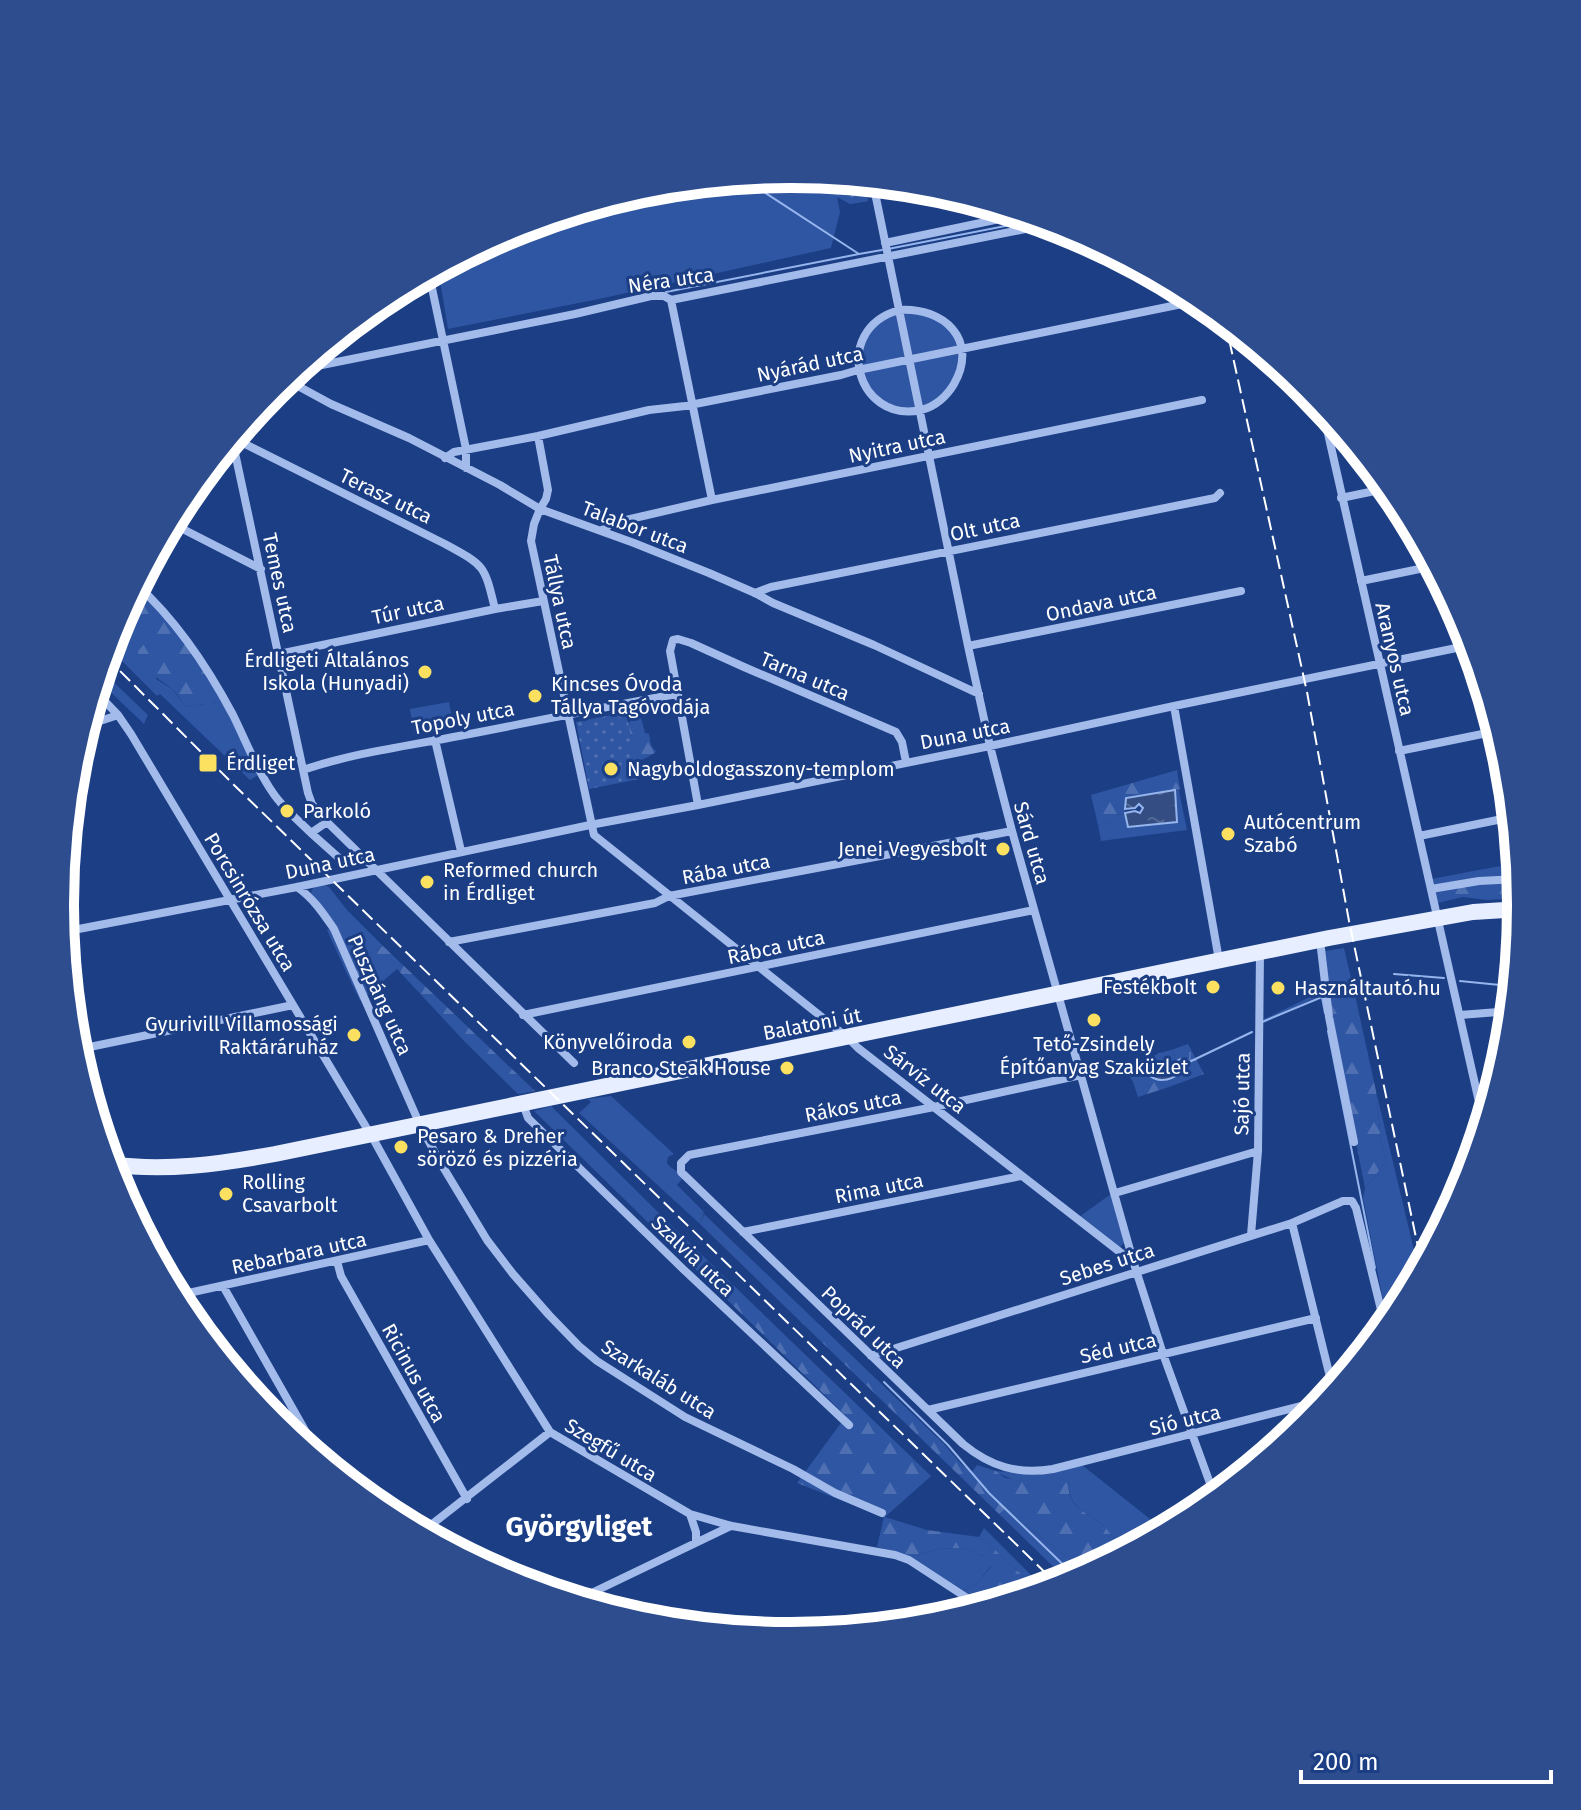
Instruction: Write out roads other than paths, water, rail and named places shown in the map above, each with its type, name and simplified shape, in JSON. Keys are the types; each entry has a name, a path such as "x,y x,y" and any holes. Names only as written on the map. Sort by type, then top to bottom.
{"main road":[{"name":"Balatoni út","path":"124,1166 194,1166 275,1154 1320,940 1473,912 1507,910"}],"street":[{"name":"Sárd utca","path":"875,194 968,646 1012,831 1136,1268 1163,1354 1211,1485"},
{"path":"885,243 997,220"},
{"name":"Néra utca","path":"319,366 651,296 664,296 671,300 1026,229"},
{"path":"431,285 466,449 466,468"},
{"path":"671,300 712,500"},
{"name":"Nyárád utca","path":"445,458 466,449 649,410 841,375 1181,304"},
{"path":"899,310 923,312 943,321 953,328 963,349 962,365 951,388 935,404 920,410 896,409 882,403 865,386 858,370 858,354 872,326 899,310"},
{"name":"Talabor utca","path":"297,386 409,438 540,509 602,530 755,593 979,694"},
{"name":"Nyitra utca","path":"602,530 613,523 712,500 1202,400"},
{"name":"Aranyos utca","path":"1329,433 1341,498 1480,1101"},
{"name":"Tállya utca","path":"538,436 548,490 534,524 531,541 590,825"},
{"name":"Terasz utca","path":"243,444 474,560 485,573 495,609"},
{"name":"Temes utca","path":"236,452 308,793 312,804 327,822 375,870"},
{"path":"1341,498 1375,491"},
{"name":"Olt utca","path":"755,593 771,587 1215,498 1220,493"},
{"path":"182,528 261,569"},
{"path":"1361,581 1422,568"},
{"name":"Ondava utca","path":"968,646 1241,591"},
{"path":"145,594 204,665 273,793 339,858"},
{"name":"Túr utca","path":"279,654 543,601"},
{"name":"Tarna utca","path":"677,694 670,651 673,640 678,639 896,732 902,742 906,762"},
{"name":"Duna utca","path":"75,930 990,746 1458,648"},
{"path":"677,694 698,805"},
{"name":"Topoly utca","path":"303,770 435,740 677,694"},
{"name":"Porcsinrózsa utca","path":"104,700 118,715 370,1134"},
{"path":"1174,706 1219,961"},
{"path":"98,722 118,715"},
{"path":"1399,751 1486,733"},
{"path":"435,740 461,851"},
{"path":"1419,836 1502,819"},
{"path":"311,833 327,822"},
{"name":"Sárvíz utca","path":"590,825 597,840 1136,1268"},
{"name":"Rába utca","path":"449,942 655,903 669,896 1012,831"},
{"path":"375,870 574,1063"},
{"path":"1431,889 1506,880"},
{"name":"Puszpáng utca","path":"297,887 317,905 334,929 420,1125"},
{"name":"Rábca utca","path":"523,1015 1034,910"},
{"path":"1320,940 1329,1017 1354,1142"},
{"name":"Sajó utca","path":"1251,1235 1258,1151 1260,952"},
{"path":"88,1047 293,1005"},
{"path":"1460,1015 1499,1012"},
{"name":"Rákos utca","path":"681,1163 689,1155 1081,1075"},
{"name":"Szalvia utca","path":"523,1104 528,1118 849,1425"},
{"name":"Szarkaláb utca","path":"420,1125 487,1240 513,1274 579,1346 597,1361 685,1417 793,1469 835,1493 882,1513"},
{"name":"Szegfű utca","path":"370,1134 429,1240 550,1432 690,1514 732,1526 895,1555 909,1560 968,1599"},
{"path":"1115,1193 1258,1151"},
{"name":"Poprád utca","path":"681,1163 685,1178 963,1444 992,1463 1018,1471 1053,1469"},
{"name":"Rima utca","path":"743,1232 1021,1176"},
{"name":"Sebes utca","path":"871,1356 1136,1268 1292,1223 1343,1201 1352,1201 1356,1208 1381,1310"},
{"path":"1292,1223 1330,1376"},
{"name":"Rebarbara utca","path":"189,1293 429,1240"},
{"name":"Ricinus utca","path":"337,1261 341,1276 467,1499"},
{"path":"223,1286 307,1433"},
{"name":"Séd utca","path":"928,1410 1316,1318"},
{"name":"Sió utca","path":"1053,1469 1303,1406"},
{"path":"431,1525 550,1432"},
{"path":"690,1514 696,1542"},
{"path":"592,1593 732,1526"}],"water":[{"path":"1175,790 1177,822 1128,827 1125,813 1140,813 1143,808 1139,804 1135,808 1125,809 1126,798"},
{"path":"1181,1059 1185,1064 1184,1071 1175,1076 1161,1080 1148,1074 1160,1066 1165,1068"}],"waterway":[{"path":"760,189 859,254 882,250"},
{"path":"888,249 1013,225"},
{"path":"666,292 859,254"},
{"path":"1394,974 1444,978"},
{"path":"1460,981 1502,985"},
{"path":"1262,1022 1322,997 1325,1013"},
{"path":"1328,1031 1375,1268"},
{"path":"1185,1064 1252,1032"},
{"path":"884,1382 948,1445 989,1493 1065,1567"}],"railway":[{"path":"1229,339 1307,692 1349,921 1418,1249"},
{"path":"115,666 1046,1574"}],"place":[{"name":"Érdligeti Általános Iskola (Hunyadi)","path":"425,672"},
{"name":"Kincses Óvoda Tállya Tagóvodája","path":"535,696"},
{"name":"Érdliget","path":"208,763"},
{"name":"Nagyboldogasszony-templom","path":"611,769"},
{"name":"Parkoló","path":"287,811"},
{"name":"Autócentrum Szabó","path":"1228,834"},
{"name":"Jenei Vegyesbolt","path":"1003,849"},
{"name":"Reformed church in Érdliget","path":"427,882"},
{"name":"Festékbolt","path":"1213,987"},
{"name":"Használtautó.hu","path":"1278,988"},
{"name":"Tető-Zsindely Építőanyag Szaküzlet","path":"1094,1020"},
{"name":"Gyurivill Villamossági Raktáráruház","path":"354,1035"},
{"name":"Könyvelőiroda","path":"689,1042"},
{"name":"Branco Steak House","path":"787,1068"},
{"name":"Pesaro & Dreher söröző és pizzéria","path":"401,1147"},
{"name":"Rolling Csavarbolt","path":"226,1194"}],"district":[{"name":"Györgyliget","path":"579,1526"}]}
